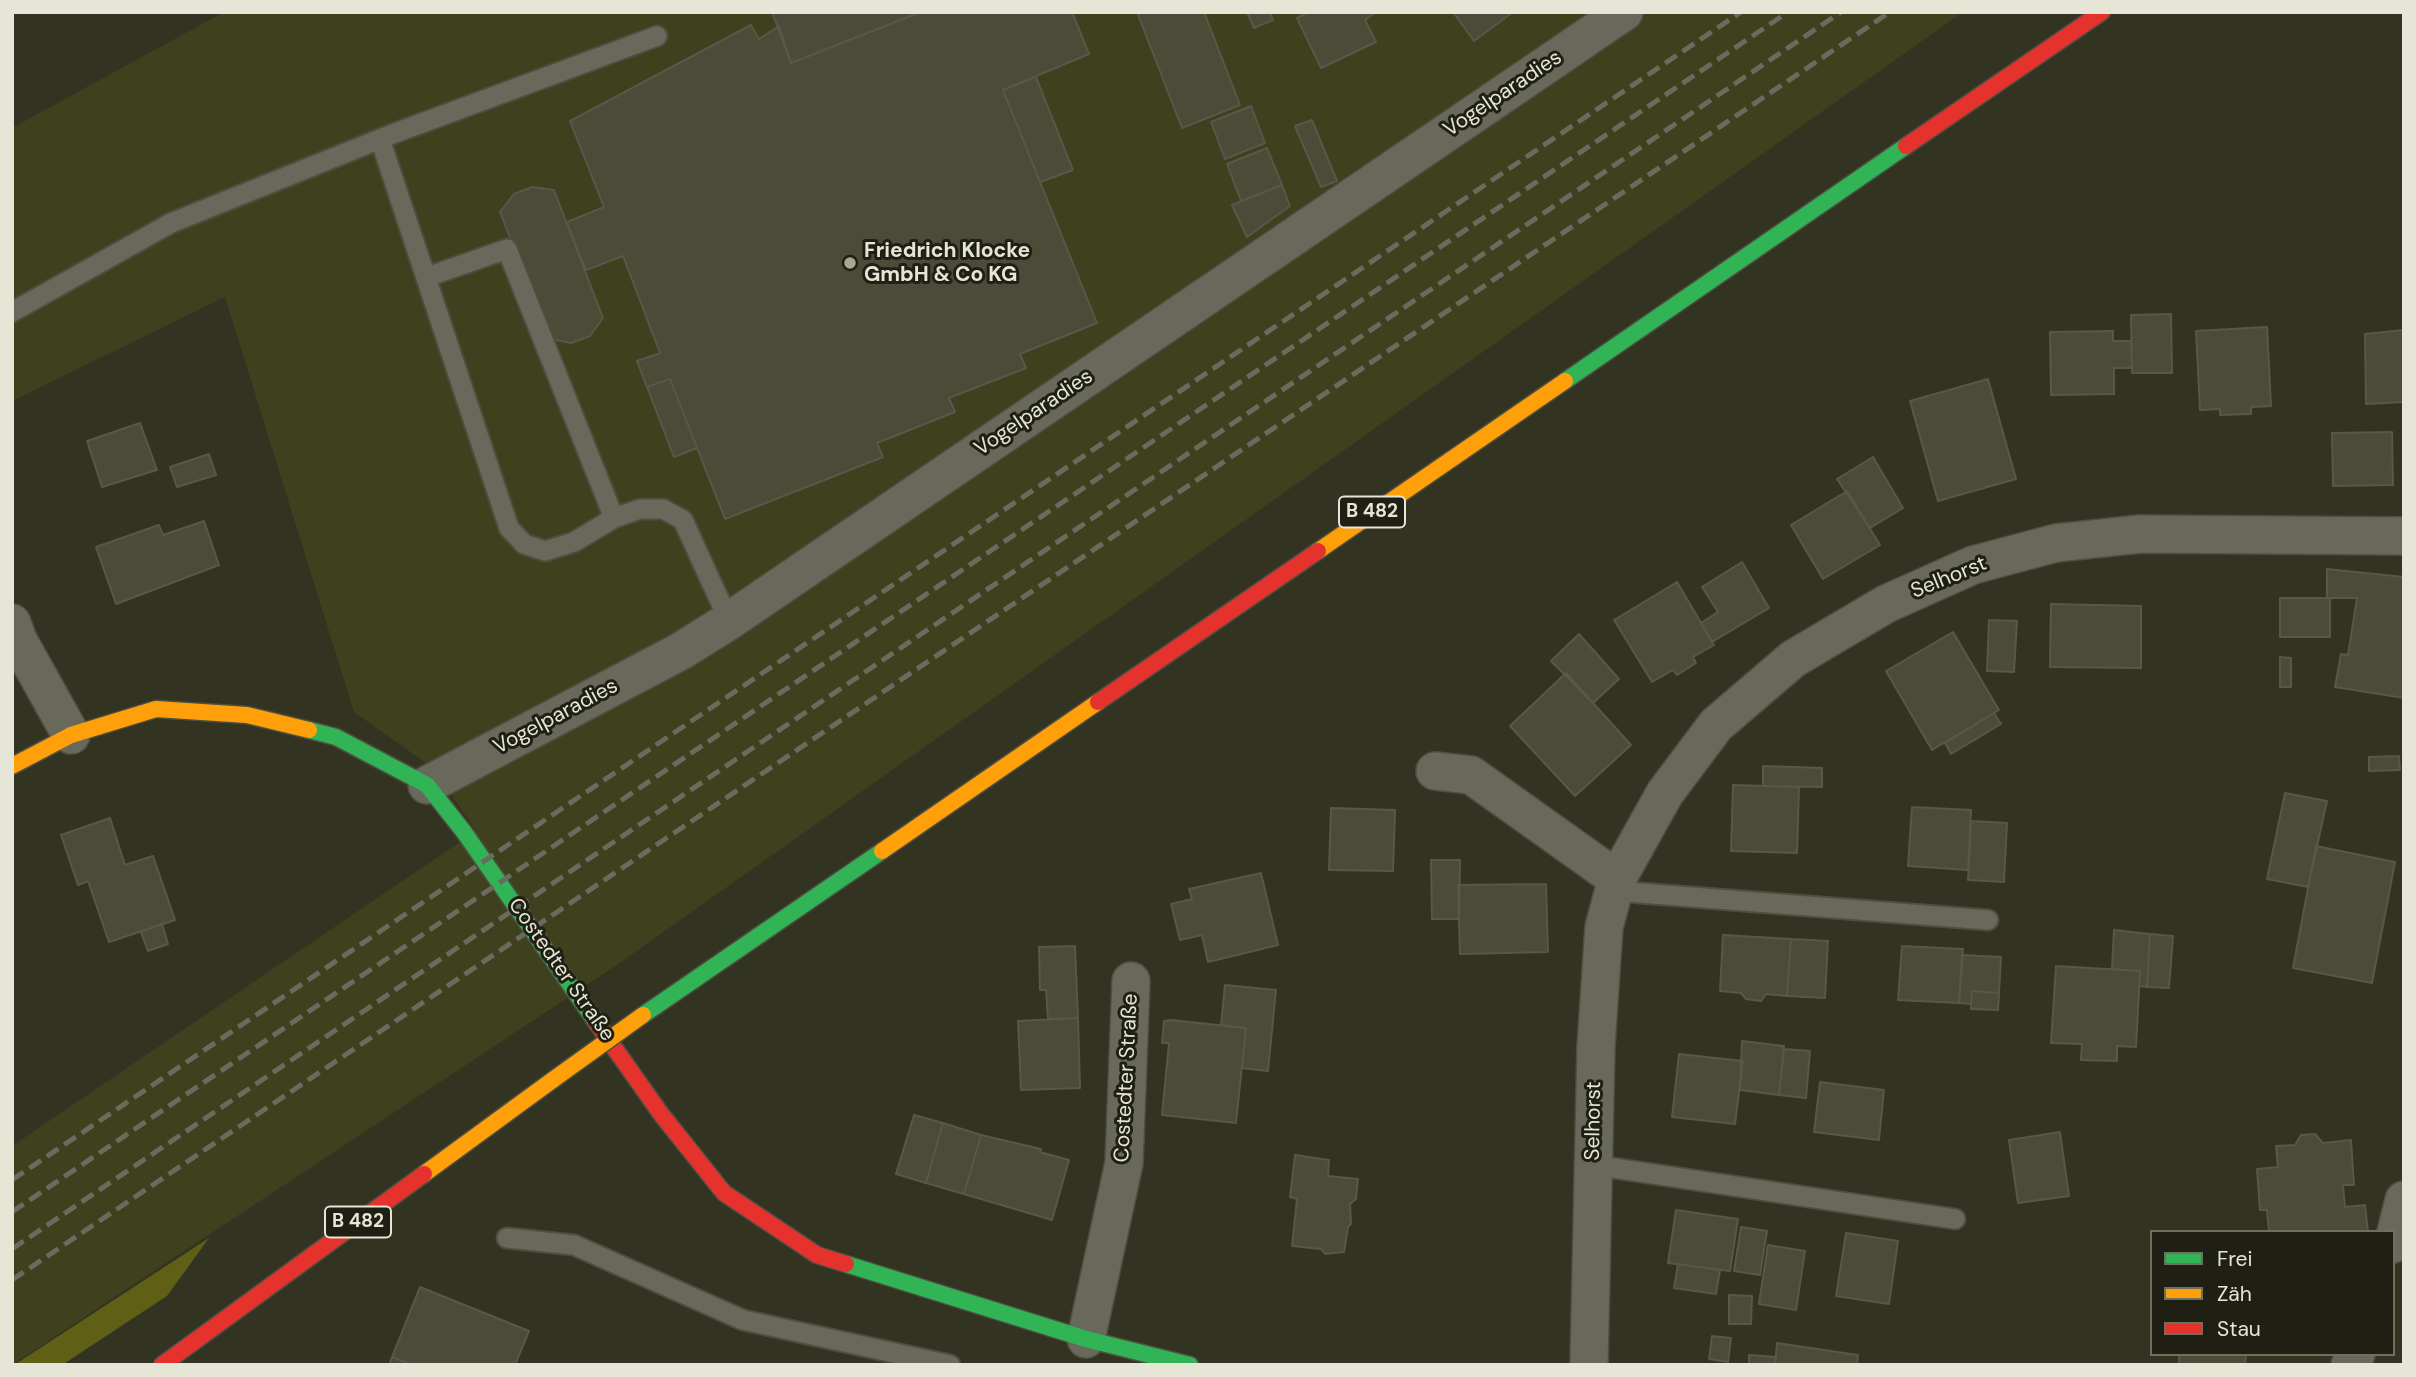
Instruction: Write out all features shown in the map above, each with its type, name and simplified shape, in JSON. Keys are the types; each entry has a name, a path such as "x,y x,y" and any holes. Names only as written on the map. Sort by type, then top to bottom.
{"main road":[{"name":"B 482","path":"162,1365 643,1015 2102,12"},
{"name":"Costedter Straße","path":"12,766 71,734 156,709 247,715 336,737 427,785 464,832 661,1114 724,1194 817,1255 1086,1339 1190,1365"}],"street":[{"name":"Vogelparadies","path":"427,785 681,651 729,621 1623,12"},
{"name":"Selhorst","path":"1589,1365 1599,979 1604,927 1615,885 1665,793 1716,725 1793,659 1886,604 1973,565 2056,543 2140,534 2404,536"},
{"path":"12,623 18,640 71,734"},
{"path":"1435,771 1471,775 1615,885"},
{"name":"Costedter Straße","path":"1086,1339 1124,1163 1131,981"},
{"path":"2395,1236 2404,1200"}],"lane":[{"path":"12,312 171,223 380,139 657,36"},
{"path":"380,139 509,528 524,544 545,551 574,542 614,517 640,509 663,509 683,520 729,621"},
{"path":"427,277 507,249 614,517"},
{"path":"1615,885 1988,920"},
{"path":"1593,1165 1955,1219"},
{"path":"507,1238 574,1245 743,1320 950,1365"}],"shaded area":[{"path":"224,12 1963,12 614,967 12,1365 12,1146 476,831 433,768 354,712 225,297 12,401 12,128"},
{"path":"209,1238 167,1296 62,1365 14,1365"}],"building":[{"path":"772,12 921,12 791,63"},
{"name":"Friedrich Klocke GmbH & Co KG","path":"921,12 1072,12 1089,54 1003,90 1097,323 1020,354 1026,368 949,398 955,412 877,443 883,457 725,519 670,379 647,387 637,361 660,353 623,256 586,270 580,256 567,222 604,207 570,121 751,25 759,39 779,26 791,63"},
{"path":"1137,12 1204,12 1240,105 1182,128"},
{"path":"1247,12 1270,12 1273,20 1254,28"},
{"path":"1309,12 1376,12 1365,20 1376,42 1321,68 1297,18"},
{"path":"1453,12 1513,12 1474,41"},
{"path":"1036,77 1073,170 1040,182 1003,90"},
{"path":"1251,106 1265,143 1225,159 1211,122"},
{"path":"1312,120 1337,181 1321,187 1295,126"},
{"path":"1267,148 1282,185 1241,201 1227,164"},
{"path":"1282,185 1290,206 1247,237 1232,205"},
{"path":"532,187 554,190 603,318 590,336 571,343 550,339 500,212 514,194"},
{"path":"2171,314 2172,373 2132,373 2131,315"},
{"path":"2267,327 2271,406 2251,407 2251,414 2220,415 2220,409 2200,410 2196,331"},
{"path":"2404,330 2404,402 2366,404 2365,334"},
{"path":"2113,331 2113,341 2131,341 2132,368 2114,368 2114,394 2051,395 2050,332"},
{"path":"670,379 697,448 674,457 647,387"},
{"path":"1988,379 2016,479 1938,501 1910,401"},
{"path":"140,423 157,470 102,487 87,441"},
{"path":"2392,432 2393,485 2333,486 2332,433"},
{"path":"209,454 216,475 177,487 170,467"},
{"path":"1873,457 1903,508 1870,528 1837,479"},
{"path":"1847,491 1880,545 1823,579 1791,525"},
{"path":"204,521 219,565 116,604 96,547 159,525 163,535"},
{"path":"1742,562 1769,608 1712,642 1701,623 1718,612 1702,587"},
{"path":"2327,569 2404,577 2404,698 2335,687 2341,654 2348,655 2357,598 2327,598"},
{"path":"1677,582 1714,645 1693,657 1696,663 1677,675 1673,670 1652,682 1614,620"},
{"path":"2280,598 2330,598 2330,637 2280,637"},
{"path":"2051,604 2141,606 2141,668 2050,667"},
{"path":"1989,620 2017,621 2014,672 1987,671"},
{"path":"1953,632 1999,710 1932,750 1886,671"},
{"path":"1579,634 1619,679 1593,703 1551,661"},
{"path":"2280,657 2291,658 2291,687 2280,687"},
{"path":"1566,673 1631,745 1575,796 1510,726"},
{"path":"1994,713 2001,724 1951,754 1945,743"},
{"path":"2399,756 2400,770 2369,771 2369,757"},
{"path":"1763,766 1822,768 1822,787 1763,786"},
{"path":"1733,785 1799,787 1797,853 1731,851"},
{"path":"2285,793 2327,801 2308,887 2267,879"},
{"path":"1912,807 1971,810 1968,870 1908,866"},
{"path":"1331,808 1395,810 1393,871 1329,870"},
{"path":"110,818 125,865 153,856 175,920 109,942 88,881 78,885 61,835"},
{"path":"1971,821 2007,823 2004,882 1968,880"},
{"path":"2316,846 2395,862 2372,983 2293,968"},
{"path":"1431,860 1460,860 1459,919 1432,919"},
{"path":"1261,873 1278,945 1208,962 1202,935 1180,940 1171,904 1192,899 1189,889"},
{"path":"1546,884 1548,952 1460,954 1458,885"},
{"path":"162,924 168,944 148,951 141,932"},
{"path":"2114,930 2150,934 2147,987 2139,986 2140,971 2112,969"},
{"path":"2150,934 2173,936 2169,988 2147,987"},
{"path":"1723,935 1791,939 1787,996 1766,994 1761,1001 1746,999 1741,993 1720,991"},
{"path":"1791,939 1828,941 1825,998 1787,996"},
{"path":"1075,946 1078,1018 1048,1019 1046,990 1040,990 1039,947"},
{"path":"1902,946 1963,949 1959,1003 1898,1000"},
{"path":"1962,955 2001,957 1999,993 1972,991 1971,1004 1959,1003"},
{"path":"2056,966 2140,971 2136,1047 2117,1046 2117,1061 2081,1060 2082,1044 2051,1043"},
{"path":"1225,985 1276,990 1268,1071 1242,1068 1246,1028 1221,1025"},
{"path":"1972,991 1999,993 1998,1010 1971,1009"},
{"path":"1078,1018 1080,1088 1021,1090 1018,1021"},
{"path":"1164,1021 1246,1028 1236,1123 1162,1115 1169,1043 1162,1043"},
{"path":"1742,1041 1784,1046 1779,1095 1740,1090"},
{"path":"1784,1049 1810,1051 1806,1098 1779,1095"},
{"path":"1679,1054 1743,1061 1735,1124 1672,1117"},
{"path":"1820,1082 1884,1090 1879,1140 1814,1132"},
{"path":"914,1115 943,1123 926,1183 896,1174"},
{"path":"943,1123 981,1135 964,1194 926,1183"},
{"path":"2060,1132 2069,1196 2018,1203 2009,1140"},
{"path":"2315,1134 2323,1143 2351,1140 2354,1185 2343,1185 2345,1207 2365,1205 2368,1230 2269,1230 2267,1210 2260,1210 2257,1169 2278,1167 2276,1146 2295,1145 2301,1135"},
{"path":"981,1135 1041,1149 1040,1152 1069,1160 1052,1220 964,1194"},
{"path":"1295,1155 1329,1160 1328,1176 1358,1179 1356,1199 1350,1204 1351,1224 1348,1227 1344,1252 1325,1254 1321,1249 1292,1246 1297,1199 1290,1197"},
{"path":"1676,1210 1738,1219 1730,1271 1668,1263"},
{"path":"1741,1227 1767,1231 1760,1275 1734,1271"},
{"path":"1846,1233 1898,1241 1889,1304 1836,1296"},
{"path":"1768,1245 1805,1251 1796,1310 1759,1304"},
{"path":"1678,1264 1720,1270 1716,1294 1674,1288"},
{"path":"420,1287 529,1331 515,1365 412,1365 392,1357"},
{"path":"1729,1295 1752,1296 1751,1324 1729,1324"},
{"path":"1712,1336 1731,1338 1728,1362 1709,1359"},
{"path":"1777,1343 1858,1355 1857,1365 1775,1365"},
{"path":"1749,1355 1776,1357 1775,1365 1749,1365"},
{"path":"2179,1356 2246,1356 2245,1365 2179,1365"},
{"path":"392,1357 412,1365 389,1365"}],"railway":[{"path":"12,1180 1741,12"},
{"path":"12,1212 1788,12"},
{"path":"12,1249 1841,12"},
{"path":"12,1280 1890,12"}],"traffic: fast":[{"path":"1565,381 1906,146"},
{"path":"309,730 336,737 427,785 464,832 596,1022"},
{"path":"643,1015 882,851"},
{"path":"846,1264 1086,1339 1190,1365"}],"traffic: slow":[{"path":"1318,551 1565,381"},
{"path":"882,851 1098,702"},
{"path":"12,766 71,735 156,709 247,715 309,730"},
{"path":"554,1079 643,1015"},
{"path":"424,1174 554,1079"}],"traffic: jam":[{"path":"1906,146 2102,12"},
{"path":"1098,702 1318,551"},
{"path":"596,1022 661,1114 724,1193 817,1255 846,1264"},
{"path":"162,1365 424,1174"}],"place":[{"name":"Friedrich Klocke GmbH & Co KG","path":"850,263"}]}
